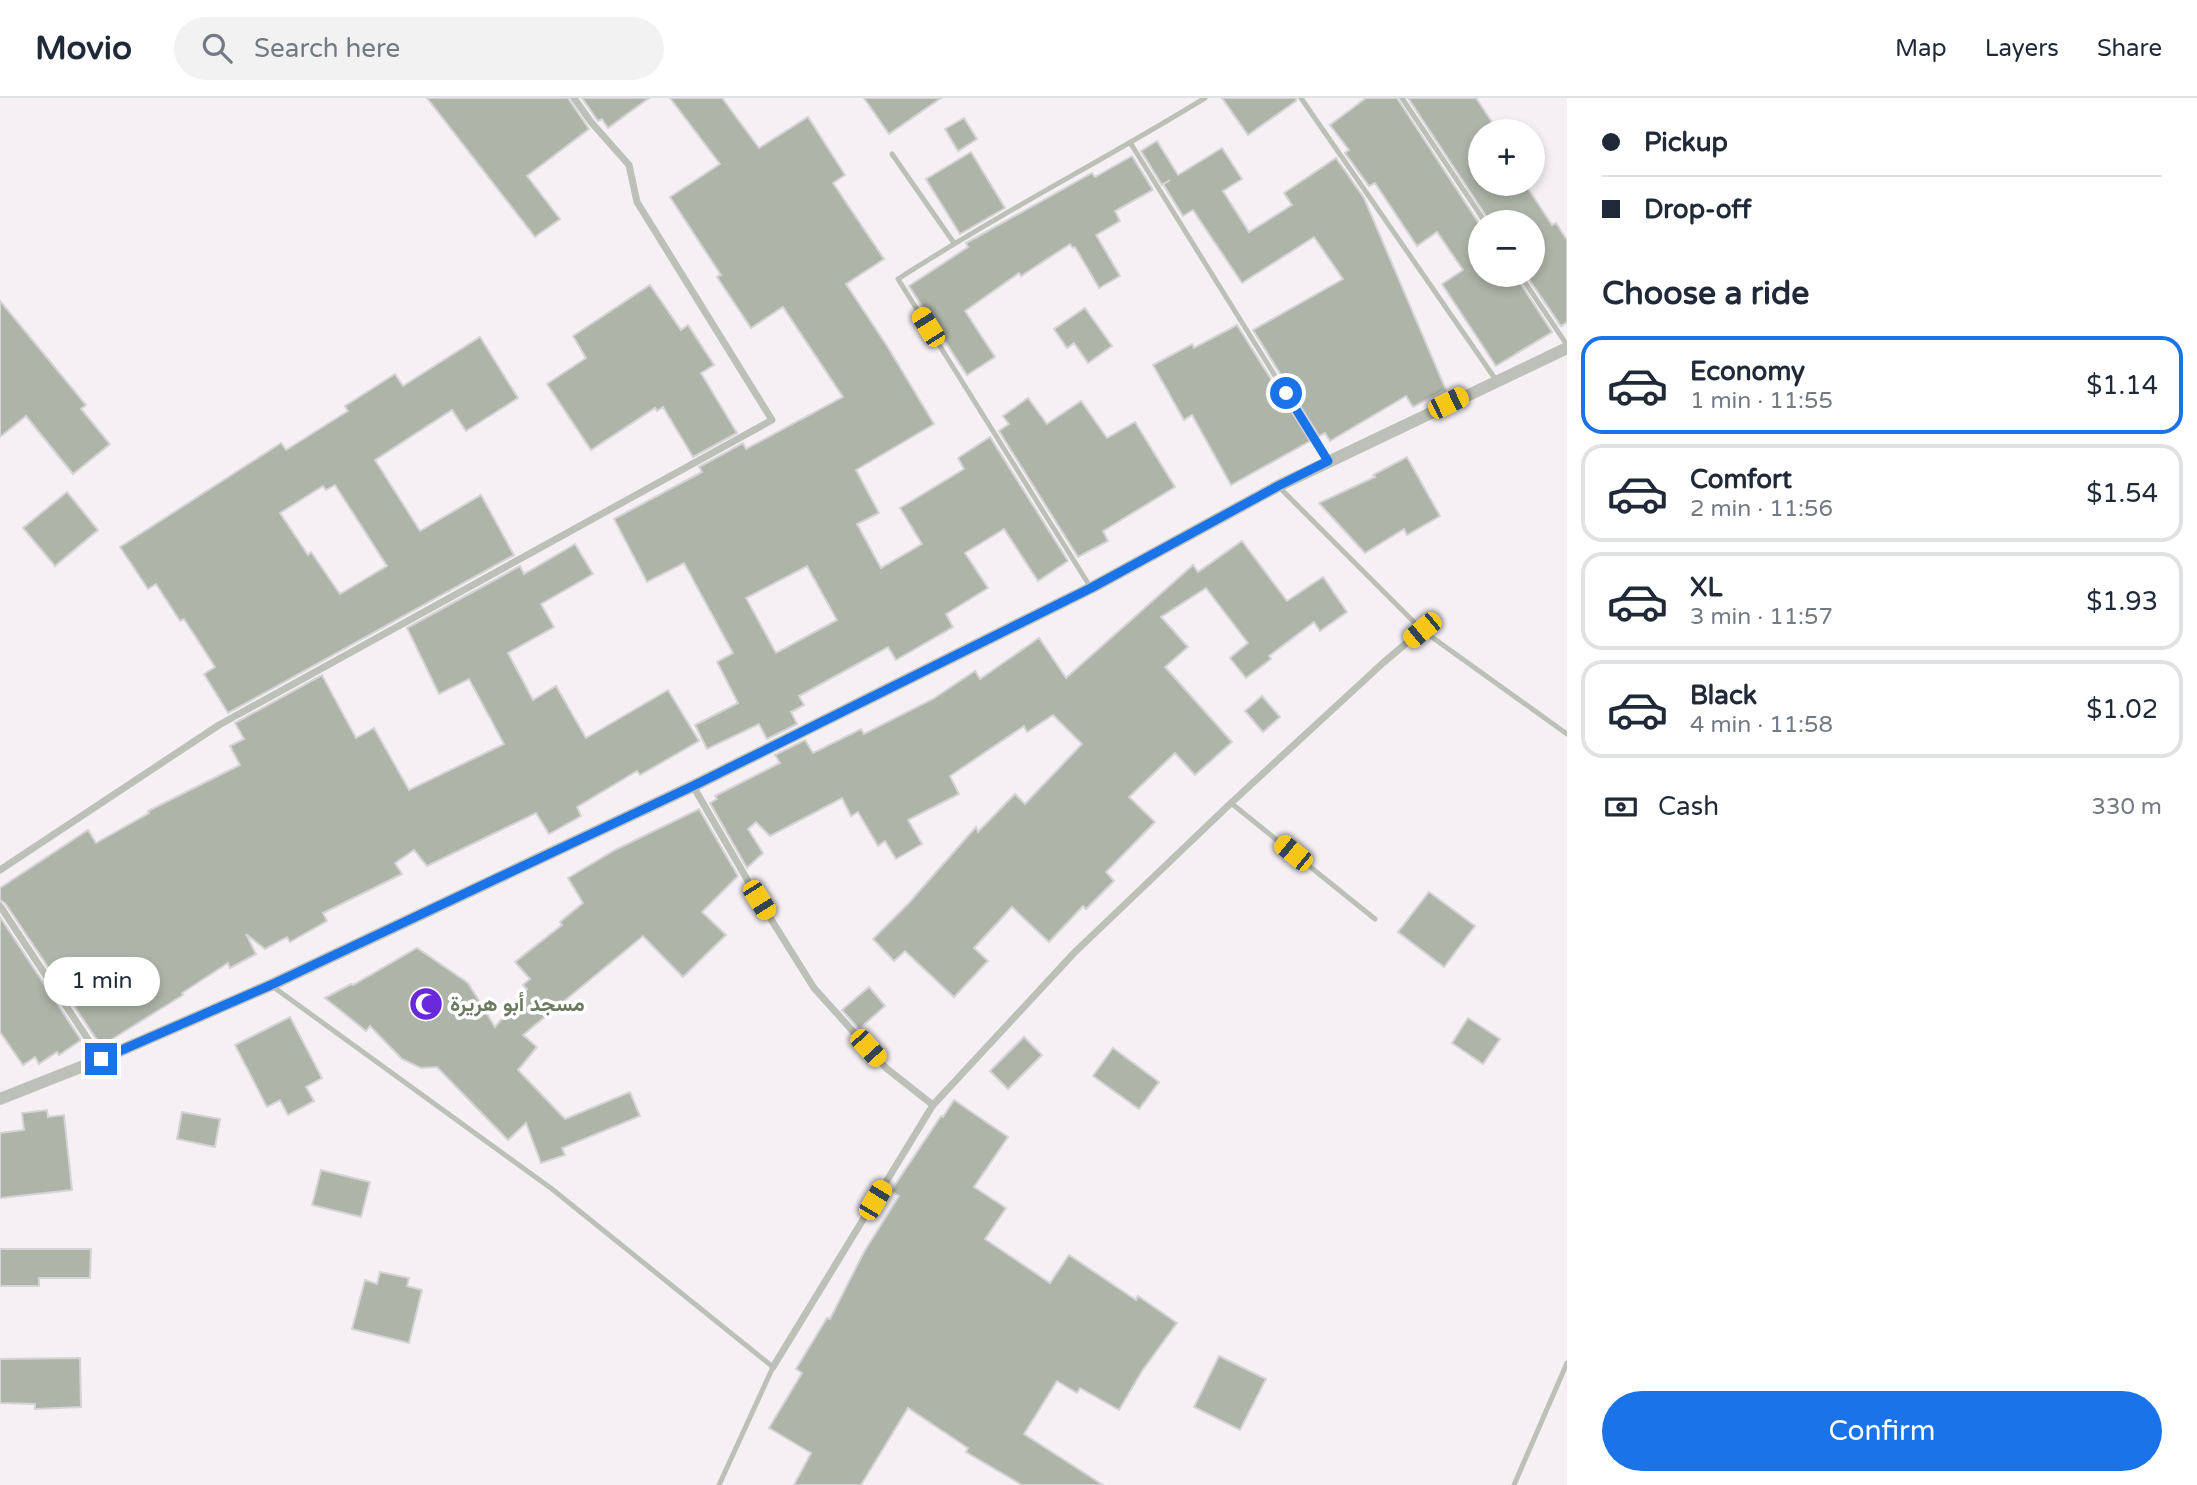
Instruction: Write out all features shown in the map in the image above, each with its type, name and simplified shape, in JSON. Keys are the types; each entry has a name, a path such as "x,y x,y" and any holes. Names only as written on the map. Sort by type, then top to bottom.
{"street":[{"path":"0,870 219,726 772,420 637,202 629,165 574,98"},
{"path":"0,1099 101,1059 271,985 693,786 1091,588 1278,486 1567,346"},
{"path":"773,1367 933,1105 1074,953 1231,803 1422,630"},
{"path":"693,786 814,988 886,1068 933,1105"},
{"path":"0,906 101,1059"}],"lane":[{"path":"1091,588 898,279 954,243 1131,144 1205,98"},
{"path":"1301,98 1496,380"},
{"path":"1402,98 1477,210"},
{"path":"1131,144 1328,461"},
{"path":"892,154 954,243"},
{"path":"1528,287 1567,346"},
{"path":"1278,486 1422,630 1567,734"},
{"path":"1231,803 1375,919"},
{"path":"271,985 552,1189 773,1367 719,1485"},
{"path":"1514,1485 1567,1363"}],"building":[{"path":"427,98 568,98 589,129 527,176 560,219 535,237"},
{"path":"582,98 649,98 608,128 602,119 598,121"},
{"path":"670,98 722,98 759,148 808,117 845,175 833,183 884,259 846,284 934,424 856,470 879,513 857,524 881,568 922,544 900,508 964,469 958,458 990,437 1068,561 1038,581 1004,529 965,553 988,588 946,614 953,627 896,660 888,647 799,696 804,705 791,712 797,724 767,739 759,724 707,749 695,725 738,703 717,662 733,653 684,563 647,582 614,519 702,472 699,467 743,443 746,449 843,397 783,307 751,328 717,277 721,275 670,197 720,164","holes":["807,566 837,620 776,653 746,598"]},
{"path":"864,98 941,98 889,134"},
{"path":"1222,98 1296,98 1296,101 1248,135"},
{"path":"1366,98 1397,98 1470,210 1468,210 1468,287 1523,287 1552,332 1496,366 1442,284 1463,270 1437,232 1417,246 1375,183 1369,186 1345,153 1349,150 1330,125"},
{"path":"1408,98 1476,98 1490,119 1468,119 1468,189"},
{"path":"964,118 977,139 958,151 945,129"},
{"path":"1157,141 1178,175 1222,148 1242,179 1223,191 1249,232 1292,205 1284,193 1336,158 1364,198 1446,390 1413,407 1406,396 1330,441 1325,433 1319,436 1253,330 1343,279 1314,237 1242,283 1193,210 1183,216 1141,151"},
{"path":"971,152 1005,208 960,234 926,179"},
{"path":"1132,156 1153,190 1115,211 1120,221 1096,235 1120,276 1099,288 1075,247 1070,244 1021,276 1019,273 965,311 995,357 967,375 909,286 968,247 966,243 1092,173 1095,177"},
{"path":"1473,196 1533,196 1542,210 1482,210"},
{"path":"1545,214 1552,225 1556,223 1567,240 1567,322 1561,326 1534,287 1545,287"},
{"path":"650,285 681,330 688,325 714,365 701,373 737,433 693,457 663,407 657,411 655,408 591,450 547,384 586,358 573,336"},
{"path":"0,301 86,405 81,409 110,444 73,474 26,416 0,437"},
{"path":"1085,308 1112,346 1088,363 1074,343 1067,348 1054,329"},
{"path":"1237,325 1310,441 1231,485 1192,415 1184,420 1153,365 1192,344 1194,348"},
{"path":"480,337 518,398 466,431 452,410 375,460 420,531 481,495 514,555 228,713 204,674 215,667 184,619 180,621 156,584 148,589 120,547 281,443 286,450 348,411 345,406 395,374 403,386","holes":["335,485 387,566 340,594 311,552 308,555 280,513 323,486 326,490"]},
{"path":"1028,398 1047,424 1081,401 1107,438 1135,422 1175,487 1103,531 1108,541 1078,557 999,431 1009,424 1003,416"},
{"path":"1407,457 1440,516 1407,535 1404,529 1365,553 1319,503 1375,477 1373,475"},
{"path":"67,492 98,530 55,566 23,528"},
{"path":"1242,541 1287,601 1323,577 1347,612 1320,631 1314,622 1269,656 1271,659 1246,678 1230,658 1248,643 1206,588 1161,617 1188,647 1165,667 1232,742 1195,775 1175,753 1129,797 1155,822 1106,872 1114,881 1086,909 1083,906 1049,942 1012,907 974,948 988,961 954,997 905,951 894,961 873,939 976,827 978,832 1015,794 1025,804 1082,744 1053,715 1027,732 1024,726 950,776 959,794 908,820 922,844 896,859 885,841 878,846 858,812 851,816 842,798 770,836 756,822 748,829 763,853 747,868 710,803 717,799 715,796 780,763 775,755 805,740 813,753 861,729 864,734 933,699 975,671 980,679 1039,638 1066,678 1193,565 1198,572"},
{"path":"575,544 593,574 541,604 554,627 508,653 533,700 556,686 586,738 668,690 699,741 640,775 637,771 577,807 581,816 549,834 536,813 427,866 414,850 395,863 402,874 323,913 327,921 290,942 287,937 265,949 246,934 256,954 230,968 228,963 182,993 183,995 101,1046 5,903 0,900 0,888 88,830 96,843 149,813 148,811 240,765 230,746 244,739 235,723 322,675 356,738 374,728 409,790 504,744 469,679 439,694 407,628 520,566 524,574"},
{"path":"1262,696 1280,717 1263,732 1245,711"},
{"path":"699,809 738,876 702,912 726,935 683,977 643,936 523,1035 537,1047 518,1070 565,1119 630,1092 640,1116 562,1148 565,1155 541,1163 526,1123 508,1140 437,1067 421,1068 402,1059 370,1026 366,1031 325,998 417,948 468,983 495,1027 527,989 523,985 530,979 515,962 562,925 560,922 583,903 568,878 615,850"},
{"path":"1429,892 1475,926 1444,967 1398,932"},
{"path":"0,917 81,1040 59,1055 57,1052 39,1064 35,1057 23,1065 0,1032"},
{"path":"869,987 885,1006 859,1029 842,1010"},
{"path":"290,1017 322,1078 306,1087 314,1101 288,1115 280,1100 267,1107 235,1045"},
{"path":"1468,1018 1500,1039 1483,1064 1452,1043"},
{"path":"1024,1037 1042,1055 1008,1089 990,1071"},
{"path":"1113,1048 1159,1082 1139,1109 1093,1076"},
{"path":"954,1100 1008,1137 974,1187 1006,1208 985,1239 1050,1283 1069,1255 1136,1300 1138,1296 1177,1323 1142,1371 1119,1410 1080,1388 1077,1393 1057,1381 1024,1434 1103,1485 1022,1485 966,1452 968,1448 908,1408 861,1485 794,1485 811,1453 769,1428 802,1373 796,1369 827,1318 830,1319 864,1252 899,1196 891,1191"},
{"path":"47,1110 48,1117 64,1115 72,1190 0,1198 0,1133 24,1130 22,1113"},
{"path":"182,1112 220,1119 215,1147 177,1139"},
{"path":"321,1170 370,1182 361,1217 312,1205"},
{"path":"0,1249 91,1249 90,1278 39,1278 39,1286 0,1286"},
{"path":"380,1272 409,1278 407,1286 422,1290 409,1343 352,1329 365,1280 377,1284"},
{"path":"1219,1356 1266,1379 1240,1430 1194,1407"},
{"path":"80,1358 81,1407 35,1409 35,1404 0,1403 0,1359"}],"place":[{"name":"مسجد أبو هريرة","path":"426,1004"}],"route":[{"path":"101,1059 271,985 693,786 1091,588 1328,461 1286,393"}]}
